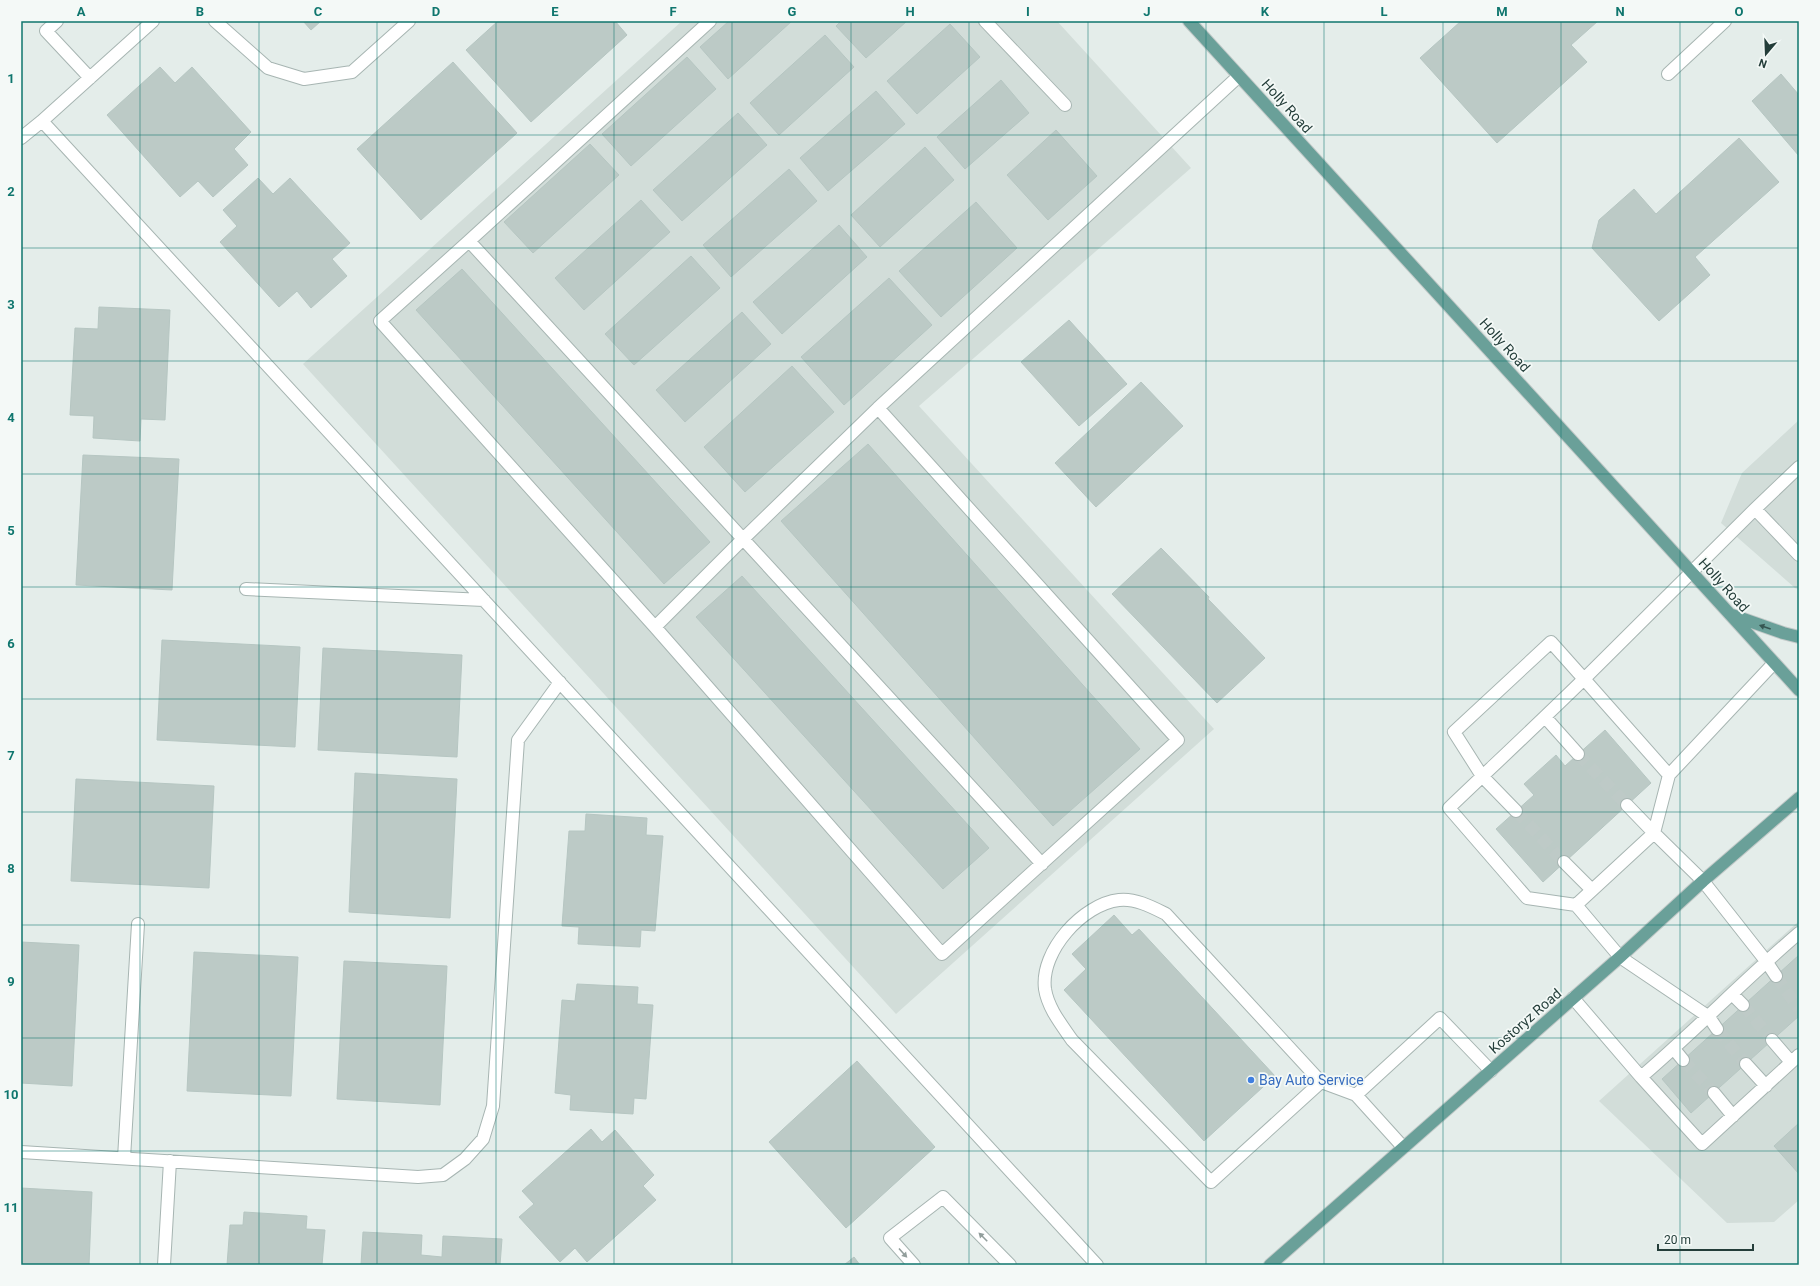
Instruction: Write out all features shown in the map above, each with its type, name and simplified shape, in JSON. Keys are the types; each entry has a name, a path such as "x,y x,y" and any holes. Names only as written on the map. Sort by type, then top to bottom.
{"main road":[{"name":"Holly Road","path":"1189,21 1799,690"},
{"path":"1731,615 1799,637"},
{"name":"Kostoryz Road","path":"1270,1265 1620,957 1703,881 1799,798"}],"street":[{"path":"57,21 46,31 90,78"},
{"path":"21,138 42,121 153,21"},
{"path":"216,21 268,68 304,79 352,72 409,21"},
{"path":"710,21 380,321 655,627 942,954 1178,740 878,408"},
{"path":"985,21 1065,105"},
{"path":"1668,74 1725,21"},
{"path":"655,627 878,408 1239,76"},
{"path":"42,121 1097,1265"},
{"path":"469,241 742,540 1042,864"},
{"path":"1717,1029 1709,1016 1620,957 1576,905 1527,898 1449,808 1545,717 1799,467"},
{"path":"1755,509 1799,556"},
{"path":"246,589 484,600"},
{"path":"1516,811 1482,776 1454,732 1551,642 1669,775"},
{"path":"1576,905 1654,833 1669,775 1774,663"},
{"path":"21,1152 418,1177 443,1175 465,1159 483,1139 493,1106 518,740 560,682"},
{"path":"1545,717 1578,754"},
{"path":"1628,805 1703,881 1766,961 1776,976"},
{"path":"1564,862 1592,890"},
{"path":"1320,1082 1211,1182 1072,1040 1054,1015 1045,989 1047,968 1054,948 1075,923 1096,907 1120,900 1145,904 1166,914 1320,1082 1356,1095 1403,1147"},
{"path":"124,1158 138,924"},
{"path":"1641,1077 1674,1049 1766,961 1799,933"},
{"path":"1732,994 1743,1005"},
{"path":"1573,998 1641,1077 1702,1144 1795,1058 1772,1040"},
{"path":"1356,1095 1440,1018 1491,1071"},
{"path":"1674,1049 1683,1060"},
{"path":"1746,1064 1766,1086"},
{"path":"1714,1092 1733,1116"},
{"path":"164,1265 170,1161"},
{"path":"914,1265 890,1238 943,1197 1010,1265"}],"shaded area":[{"path":"682,21 1057,21 1191,168 919,406 1214,729 896,1014 303,364"},
{"path":"1799,420 1799,590 1721,523 1742,473"},
{"path":"1799,921 1799,1200 1774,1222 1727,1223 1599,1101"}],"building":[{"path":"303,21 321,21 311,30"},
{"path":"498,21 615,21 627,35 531,122 466,50"},
{"path":"729,21 792,21 728,79 700,47"},
{"path":"841,21 907,21 866,58 836,26"},
{"path":"1461,21 1598,21 1571,45 1587,62 1497,143 1420,58"},
{"path":"950,24 980,57 917,114 887,81"},
{"path":"825,35 854,67 779,135 750,103"},
{"path":"687,57 716,89 631,166 602,134"},
{"path":"453,62 517,133 421,220 357,149"},
{"path":"160,67 175,83 192,67 251,132 234,149 248,165 213,197 198,181 180,197 107,115"},
{"path":"1781,74 1799,95 1799,156 1752,101"},
{"path":"1001,80 1029,113 965,169 937,137"},
{"path":"876,91 905,124 828,191 800,158"},
{"path":"738,113 767,145 682,221 653,190"},
{"path":"1056,130 1097,176 1048,220 1007,175"},
{"path":"1739,138 1779,182 1695,257 1710,275 1659,321 1592,248 1599,220 1634,189 1656,214"},
{"path":"590,144 619,175 533,253 504,222"},
{"path":"925,147 954,180 880,247 851,215"},
{"path":"789,169 817,201 731,277 703,245"},
{"path":"258,178 273,194 290,178 350,243 332,259 347,276 311,308 297,291 279,307 220,242 237,226 223,210"},
{"path":"641,200 670,232 584,310 555,278"},
{"path":"976,202 1017,248 941,317 899,271"},
{"path":"839,225 867,257 782,334 753,302"},
{"path":"691,256 720,288 634,365 605,334"},
{"path":"462,269 710,542 664,584 416,310"},
{"path":"889,278 932,325 844,405 801,357"},
{"path":"99,307 170,310 165,420 141,419 140,441 93,438 94,416 70,415 75,328 98,329"},
{"path":"742,312 771,344 685,422 656,390"},
{"path":"1069,320 1127,384 1079,426 1021,362"},
{"path":"792,366 834,412 745,492 704,447"},
{"path":"1141,382 1183,426 1096,507 1055,463"},
{"path":"868,444 1140,749 1053,826 781,521"},
{"path":"83,455 179,459 172,590 76,585"},
{"path":"1161,548 1209,597 1208,599 1265,658 1217,703 1112,594"},
{"path":"742,576 989,848 943,889 696,617"},
{"path":"162,640 300,647 295,747 157,740"},
{"path":"323,648 462,655 457,757 318,750"},
{"path":"1605,730 1651,783 1543,882 1496,829 1534,795 1524,784 1556,755 1565,766"},
{"path":"355,773 457,779 450,918 349,912"},
{"path":"76,779 214,786 209,888 71,881"},
{"path":"586,814 647,818 646,835 663,836 655,931 641,930 640,947 578,944 579,927 562,926 569,831 585,831"},
{"path":"1114,915 1132,935 1139,929 1275,1076 1204,1141 1064,990 1086,969 1072,954"},
{"path":"21,942 79,945 72,1086 21,1083"},
{"path":"194,952 298,957 291,1096 187,1091"},
{"path":"1799,955 1799,1016 1691,1113 1662,1079"},
{"path":"344,961 447,966 440,1105 337,1099"},
{"path":"577,984 638,987 637,1004 653,1005 646,1099 634,1098 633,1114 570,1110 571,1095 555,1093 562,1000 575,1001"},
{"path":"857,1061 935,1147 846,1228 769,1142"},
{"path":"1799,1123 1799,1174 1774,1146"},
{"path":"591,1129 602,1142 615,1130 654,1175 643,1186 656,1200 587,1262 575,1248 560,1262 519,1217 534,1204 522,1191"},
{"path":"21,1188 92,1192 89,1265 21,1265"},
{"path":"244,1212 307,1216 306,1229 325,1230 322,1265 227,1265 230,1225 243,1225"},
{"path":"363,1232 422,1235 421,1255 442,1257 443,1236 502,1239 500,1265 361,1265"},
{"path":"854,1257 860,1265 844,1265"}],"tunnel":[{"path":"1578,754 1627,805"},
{"path":"1516,811 1564,862"},
{"path":"1776,976 1799,1009"},
{"path":"1743,1005 1772,1040"},
{"path":"1717,1029 1746,1064"},
{"path":"1683,1060 1714,1093"}],"place":[{"name":"Bay Auto Service","path":"1251,1080"}]}
